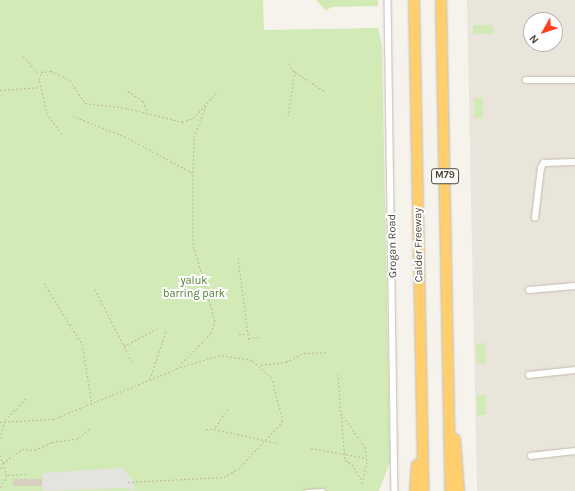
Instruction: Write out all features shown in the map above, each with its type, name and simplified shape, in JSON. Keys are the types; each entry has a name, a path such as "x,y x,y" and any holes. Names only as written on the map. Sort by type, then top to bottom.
{"highway":[{"name":"Calder Freeway","path":"414,0 423,491"},
{"name":"M79","path":"442,0 450,491"},
{"path":"415,491 418,220"},
{"path":"448,351 460,491"}],"street":[{"name":"Grogan Road","path":"388,0 395,491"},
{"path":"526,80 575,80"},
{"path":"535,218 541,168 544,163 575,162"},
{"path":"529,290 575,286"},
{"path":"529,375 575,370"},
{"path":"532,456 575,451"}],"lane":[{"path":"306,491 323,490"}],"path":[{"path":"23,56 39,74 40,87 50,120 62,134"},
{"path":"290,63 295,71 326,92"},
{"path":"39,74 51,71 66,77 84,103 148,113 187,123 217,92"},
{"path":"288,116 295,71"},
{"path":"0,90 40,87"},
{"path":"128,91 141,99 148,113"},
{"path":"176,369 211,333 215,321 193,244 193,173 196,162 194,137 206,104"},
{"path":"73,116 126,138 193,173"},
{"path":"238,258 249,342"},
{"path":"44,283 82,344 92,404"},
{"path":"94,289 132,362"},
{"path":"124,346 158,328"},
{"path":"150,380 166,330"},
{"path":"239,334 248,334"},
{"path":"248,338 260,336"},
{"path":"0,422 5,420 46,421 92,404 176,369 225,354 259,365 286,362 304,353 327,352"},
{"path":"128,482 224,477 238,469 283,420 276,386 259,365"},
{"path":"338,374 344,453 362,482"},
{"path":"0,438 5,420 26,398"},
{"path":"214,429 228,410"},
{"path":"341,413 364,444 367,458 362,484"},
{"path":"3,463 22,449 35,450 52,442 78,438 91,427"},
{"path":"206,429 214,429 278,443"},
{"path":"311,448 367,458"},
{"path":"0,455 8,476"},
{"path":"0,468 4,466"},
{"path":"8,476 25,474"},
{"path":"0,489 8,476"}],"shaded area":[{"path":"467,0 575,0 575,491 477,491"},
{"path":"123,468 133,482 134,491 124,488 43,491 42,473"}],"green space":[{"name":"yaluk barring park","path":"0,0 263,0 264,30 378,28 382,45 390,462 379,491 0,491"},
{"path":"316,0 378,0 378,6 331,7 326,11"},
{"path":"473,25 493,25 493,34 473,34"},
{"path":"474,98 483,98 483,118 474,118"},
{"path":"476,343 485,343 486,363 477,363"},
{"path":"477,395 486,395 486,415 477,415"}],"building":[{"path":"13,479 42,479 42,486 13,486"}]}
